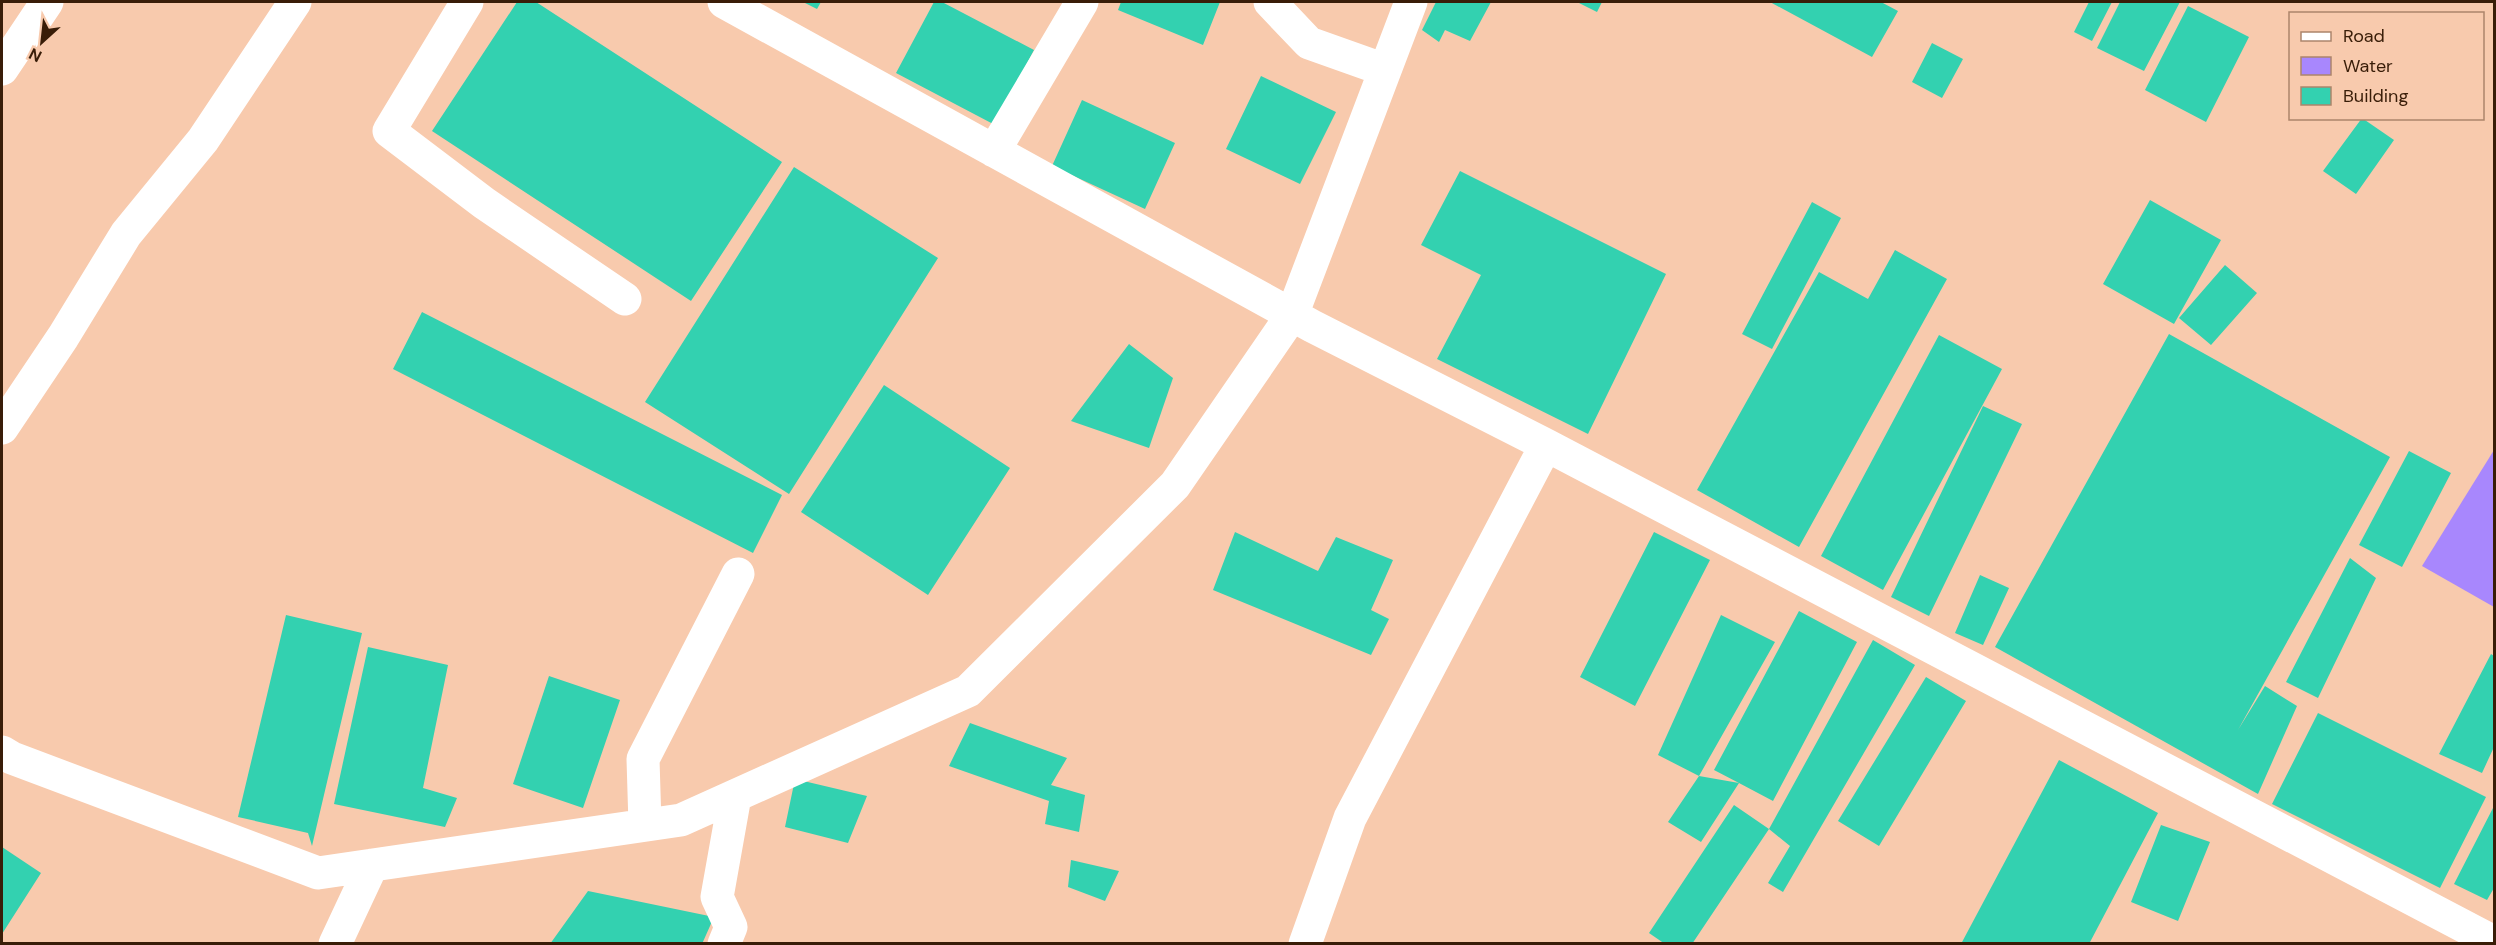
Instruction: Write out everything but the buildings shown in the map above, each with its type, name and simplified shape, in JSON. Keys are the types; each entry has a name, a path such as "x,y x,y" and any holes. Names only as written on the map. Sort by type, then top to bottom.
{"street":[{"path":"2,69 47,2"},
{"path":"2,428 63,337 126,234 203,140 295,2"},
{"path":"467,2 390,130 484,203 626,299"},
{"path":"724,2 1292,315 2494,942"},
{"path":"994,151 1082,2"},
{"path":"1270,2 1309,43 1385,70"},
{"path":"2,752 23,763 318,873 681,820 968,691 1175,485 1292,315 1411,2"},
{"path":"1305,944 1350,818 1546,446"},
{"path":"645,825 643,759 738,574"},
{"path":"724,944 731,927 717,897 735,796"},
{"path":"335,944 372,865"}],"water":[{"path":"2494,450 2494,607 2422,566"}]}
